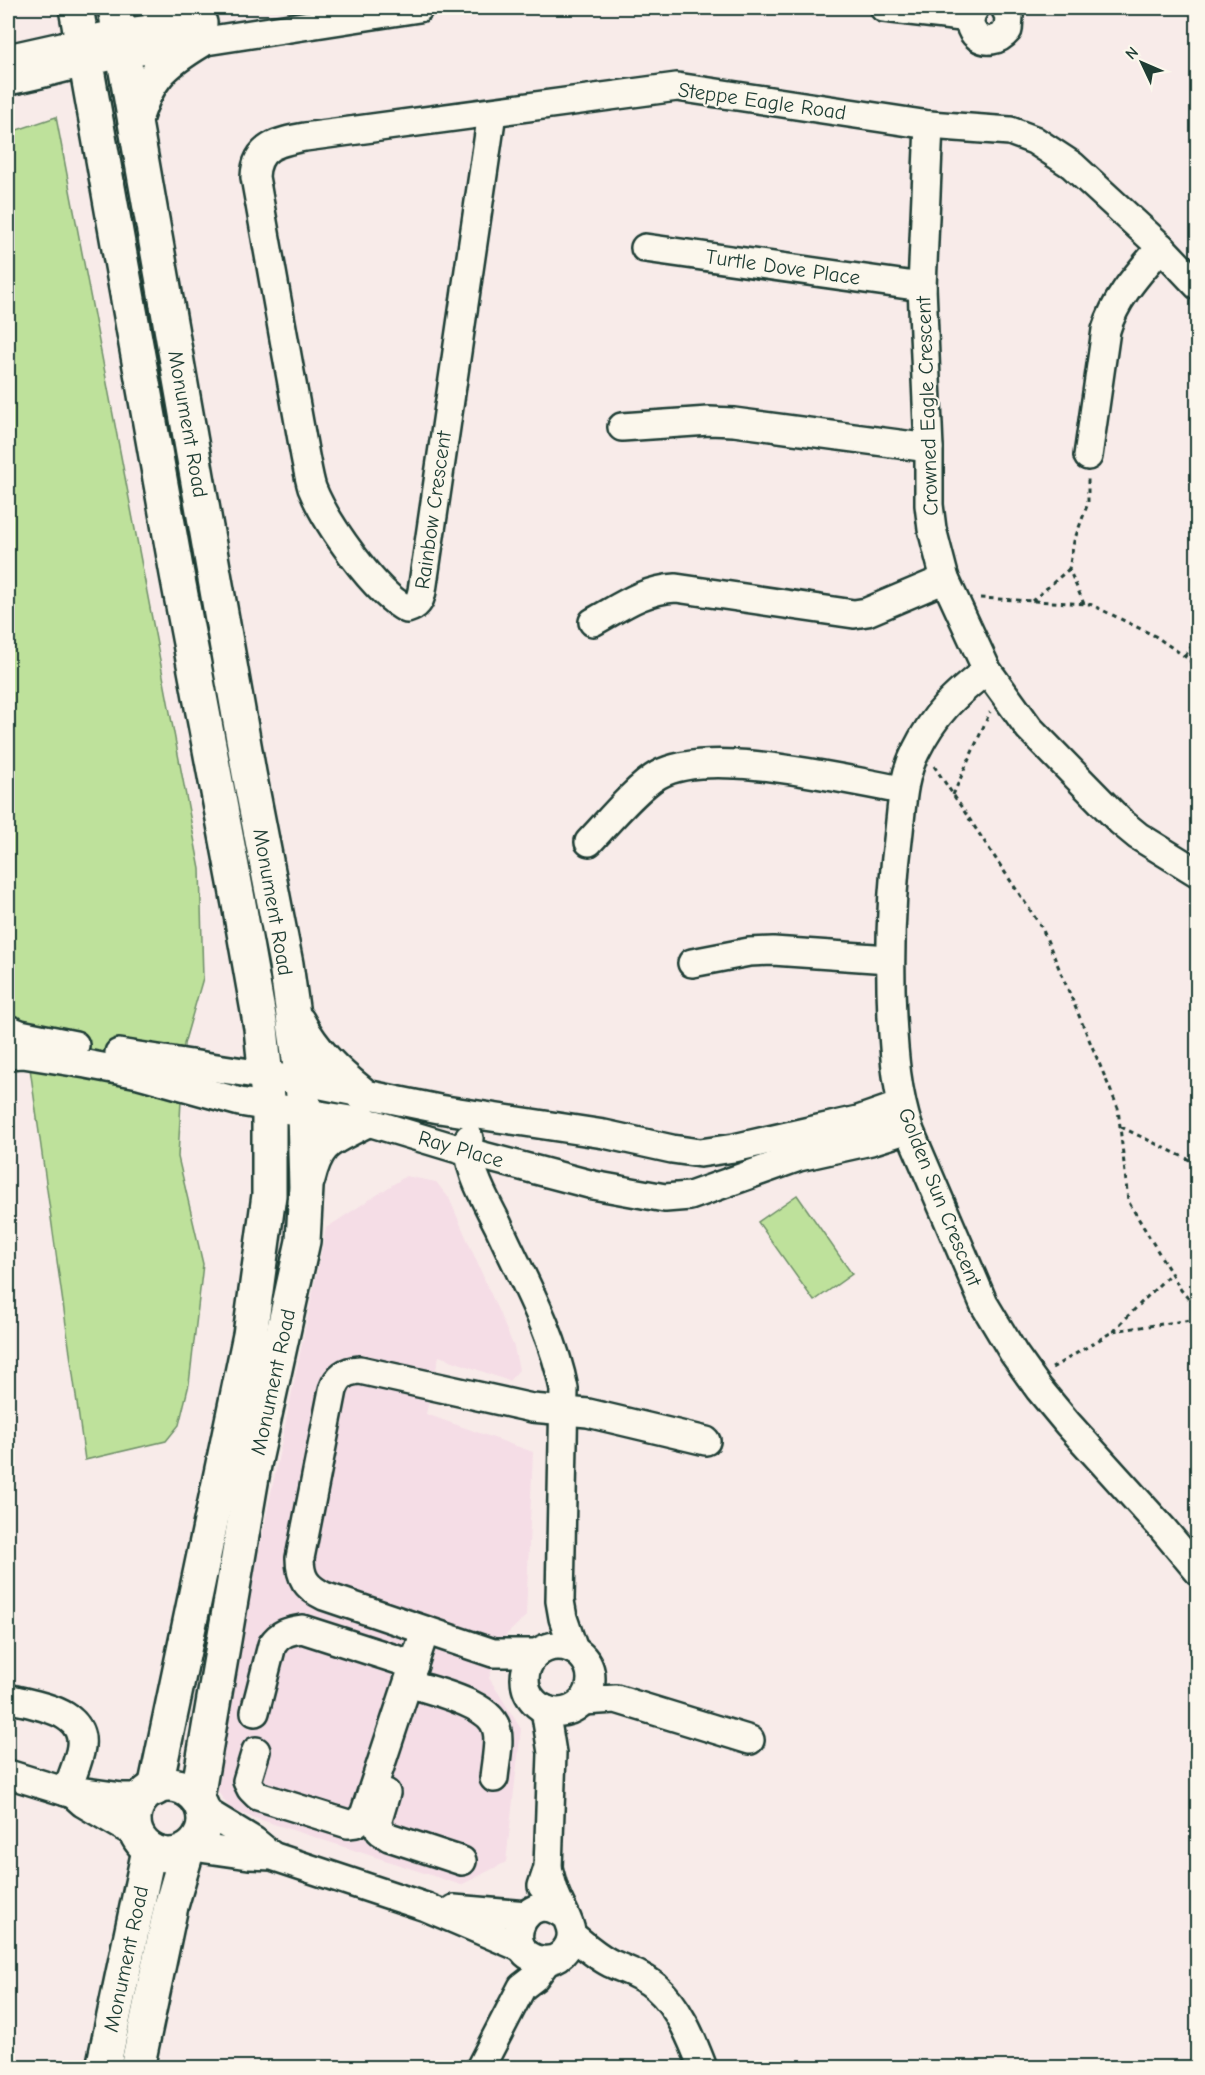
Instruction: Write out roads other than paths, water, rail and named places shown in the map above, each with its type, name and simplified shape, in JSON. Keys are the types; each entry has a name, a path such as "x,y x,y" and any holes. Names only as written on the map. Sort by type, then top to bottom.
{"main road":[{"name":"Monument Road","path":"76,8 261,1028 267,1092 269,1195 250,1335 149,1793"},
{"path":"135,120 143,93 153,78 200,32 158,8"},
{"name":"Monument Road","path":"119,32 249,773 286,964 303,1097 306,1187 303,1240 254,1465 200,1804"},
{"path":"290,1007 319,1055 362,1107 320,1148 314,1157 306,1187"},
{"path":"162,1785 175,1785 187,1790 200,1804 204,1822 201,1835 190,1849 174,1855 161,1855 142,1842 133,1824 134,1814 149,1793 162,1785"},
{"name":"Monument Road","path":"103,2067 142,1842"},
{"name":"Monument Road","path":"138,2067 171,1906 190,1849"}],"street":[{"path":"200,32 308,8"},
{"path":"8,81 40,76 119,32 200,32 419,8"},
{"path":"884,8 972,11 970,25 978,37 991,41 1008,30 1011,10"},
{"path":"8,58 83,51"},
{"name":"Steppe Eagle Road","path":"272,146 305,137 676,87 928,125 1010,131 1034,140 1072,165 1161,247 1197,286"},
{"name":"Rainbow Crescent","path":"272,146 262,154 255,166 255,177 305,456 313,488 330,521 372,579 387,596 407,609 420,600 422,591 492,113"},
{"name":"Crowned Eagle Crescent","path":"928,125 922,286 929,448 929,505 932,529 949,588 994,679 1029,728 1121,822 1138,836 1197,873"},
{"path":"1088,456 1110,316 1121,295 1161,247"},
{"name":"Turtle Dove Place","path":"645,248 922,286"},
{"path":"622,427 710,420 929,448"},
{"path":"593,622 640,596 658,589 676,588 854,614 949,588"},
{"name":"Golden Sun Crescent","path":"994,679 948,702 930,725 919,745 902,790 893,871 889,959 895,1059 905,1117 984,1304 1014,1354 1068,1424 1164,1529 1197,1571"},
{"path":"589,842 646,784 659,774 675,768 705,763 759,766 902,790"},
{"path":"692,963 749,952 773,951 889,959"},
{"name":"Ray Place","path":"8,1029 20,1034 89,1048 267,1092 362,1107 472,1113 604,1134 700,1153 823,1139"},
{"name":"Ray Place","path":"8,1055 23,1054 140,1074 240,1102 267,1092"},
{"name":"Ray Place","path":"362,1107 468,1152 593,1185 665,1198 690,1196 799,1157 823,1139 858,1120 905,1117"},
{"path":"472,1113 468,1152 479,1184 547,1334 559,1365 564,1389 560,1601 574,1650"},
{"path":"700,1153 700,1192"},
{"path":"616,1699 591,1673 582,1656 574,1650 555,1646 542,1651 493,1653 324,1596 308,1586 302,1577 300,1558 333,1390 337,1380 343,1374 360,1370 532,1408 588,1413 706,1441"},
{"path":"560,1601 542,1651 526,1669 525,1679 530,1697 565,1707 616,1699 750,1740"},
{"path":"255,1712 272,1645 277,1637 288,1631 302,1629 416,1676 484,1711 498,1731 494,1778"},
{"path":"429,1633 377,1822 380,1831 389,1837 462,1861"},
{"path":"493,1653 525,1679"},
{"path":"548,1945 557,1898 548,1868 552,1753 565,1707 591,1683 591,1673"},
{"path":"256,1751 247,1781 258,1796 348,1824 356,1823 364,1815 416,1676"},
{"path":"8,1698 66,1715 77,1725 81,1739 80,1751 70,1793"},
{"path":"8,1774 70,1793 142,1842"},
{"path":"70,1793 86,1792 122,1797 149,1793"},
{"path":"200,1804 272,1856"},
{"path":"190,1849 272,1856 426,1907 608,1962 636,1974 655,1986 682,2021 703,2067"},
{"path":"548,1868 530,1912 521,1922 518,1930 548,1945"},
{"path":"426,1907 530,1912 550,1908 559,1910 548,1945 522,1987 480,2067"}]}
